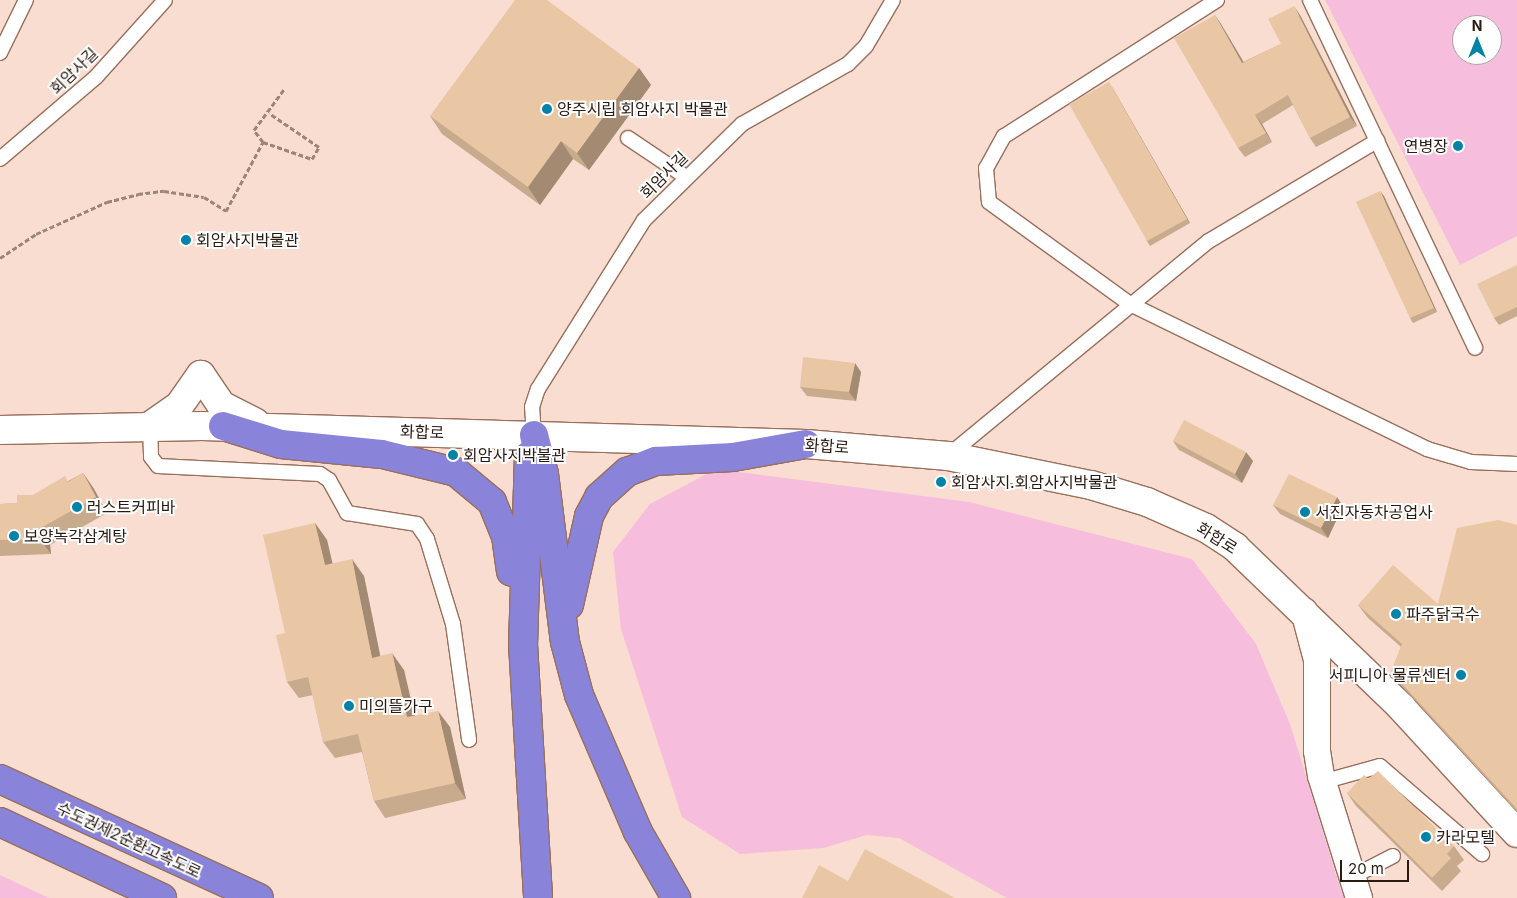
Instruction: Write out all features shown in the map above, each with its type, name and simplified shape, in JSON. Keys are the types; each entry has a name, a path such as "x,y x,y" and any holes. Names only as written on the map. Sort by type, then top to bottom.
{"highway":[{"path":"223,426 293,447 410,459 469,480 492,502 506,536 523,644"},
{"path":"534,434 544,474 565,642 599,748 638,832 676,898"},
{"path":"534,434 526,493 523,644 538,898"},
{"path":"565,642 581,541 599,497 615,480 656,461 733,458 806,444"},
{"name":"수도권제2순환고속도로","path":"0,779 259,898"},
{"path":"0,822 162,898"}],"main road":[{"path":"150,426 179,406 201,375 226,410 273,428"},
{"name":"화합로","path":"0,430 223,426 534,434 806,444 948,456 1037,471 1148,502 1206,528 1235,547 1304,611 1517,833"}],"street":[{"path":"1304,611 1317,660 1317,752 1322,782 1356,888"},
{"path":"1317,660 1325,650 1348,656"}],"lane":[{"name":"회암사길","path":"0,160 96,77 165,0"},
{"name":"회암사길","path":"534,434 532,407 538,389 638,228 686,177 742,124 848,64 866,46 893,0"},
{"path":"1217,0 1018,124 1004,136 986,168 989,202 1130,304 1427,449 1471,462 1517,464"},
{"path":"1310,0 1475,348"},
{"path":"0,54 24,2"},
{"path":"628,138 686,177"},
{"path":"948,456 1130,304 1209,241 1377,141"},
{"path":"150,426 151,457 158,466 320,474 329,480 348,513 417,524 427,539 453,624 469,740"},
{"path":"1322,782 1380,766 1482,854"},
{"path":"1356,888 1393,856"}],"path":[{"path":"269,113 319,147 312,159 263,142 254,130 269,113 285,88"},
{"path":"0,258 36,234 107,202 138,194 164,191 204,197 226,211 263,142"}],"shaded area":[{"name":"연병장","path":"1325,0 1517,0 1517,236 1460,265"},
{"path":"716,469 969,502 1192,559 1256,644 1290,724 1341,891 1367,898 1007,898 899,838 867,835 823,848 740,854 682,817 621,629 613,552 650,504"},
{"path":"0,875 49,898 0,898"}],"building":[{"name":"양주시립 회암사지 박물관","path":"515,0 547,0 639,68 577,153 561,141 528,187 430,116"},
{"path":"1294,6 1350,117 1310,138 1288,95 1255,115 1266,133 1238,148 1174,38 1215,15 1242,63 1281,44 1268,19"},
{"path":"1109,82 1187,219 1147,241 1069,104"},
{"path":"1380,191 1434,308 1410,318 1356,202"},
{"path":"1517,265 1517,307 1494,318 1477,284"},
{"path":"803,357 855,363 849,392 800,387"},
{"path":"1184,420 1246,452 1235,474 1173,441"},
{"path":"83,473 96,497 39,529 40,539 0,540 0,504 17,503 17,495 33,495 65,476 68,482"},
{"path":"1289,474 1337,497 1321,528 1273,505"},
{"name":"서피니아 물류센터","path":"1498,520 1517,525 1517,809 1391,672 1402,644 1358,605 1393,565 1438,604 1457,528"},
{"path":"315,523 325,565 352,559 372,658 392,653 407,717 438,711 455,783 374,801 358,734 323,742 308,677 287,682 276,635 285,633 263,535"},
{"path":"1378,771 1454,846 1447,854 1451,858 1432,878 1347,793 1364,775 1368,779"},
{"path":"865,849 955,898 802,898 819,865 848,881"}],"place":[{"name":"양주시립 회암사지 박물관","path":"547,109"},
{"name":"연병장","path":"1458,146"},
{"name":"회암사지박물관","path":"186,240"},
{"name":"회암사지박불관","path":"453,455"},
{"name":"회암사지.회암사지박물관","path":"941,482"},
{"name":"러스트커피바","path":"77,507"},
{"name":"서진자동차공업사","path":"1305,512"},
{"name":"보양녹각삼계탕","path":"14,536"},
{"name":"파주닭국수","path":"1396,614"},
{"name":"서피니아 물류센터","path":"1461,675"},
{"name":"미의뜰가구","path":"349,706"},
{"name":"카라모텔","path":"1426,837"}]}
